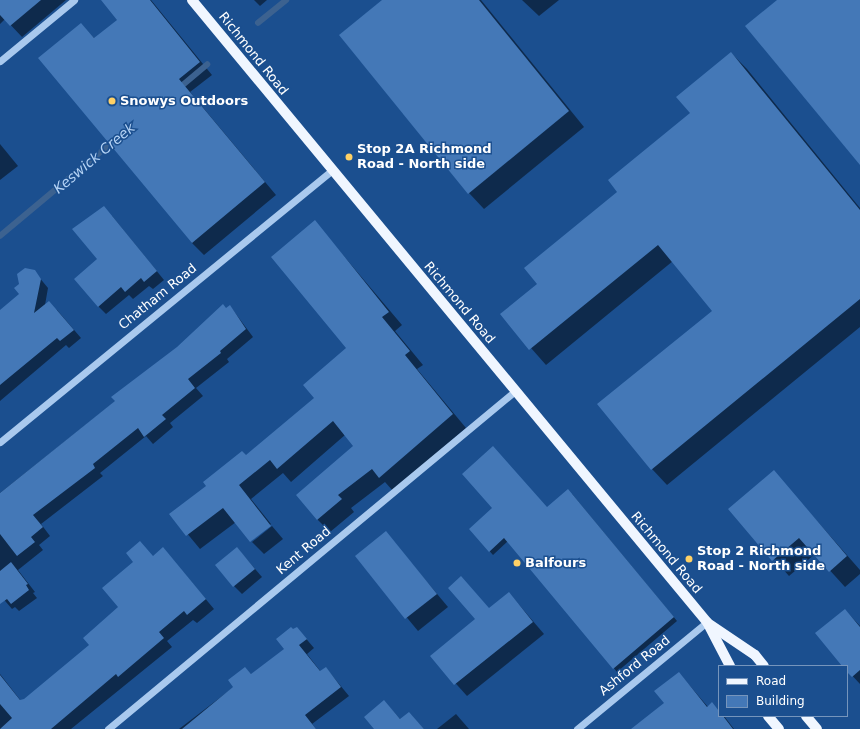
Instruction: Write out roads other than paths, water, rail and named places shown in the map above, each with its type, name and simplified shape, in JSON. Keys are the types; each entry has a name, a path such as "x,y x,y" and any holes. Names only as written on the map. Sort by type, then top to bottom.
{"main road":[{"name":"Richmond Road","path":"192,0 707,622 729,665"},
{"name":"Richmond Road","path":"707,622 755,655 763,665"},
{"path":"769,717 779,729"},
{"path":"807,717 817,729"}],"street":[{"path":"0,61 74,0"},
{"name":"Chatham Road","path":"0,442 332,170"},
{"name":"Kent Road","path":"108,729 515,391"},
{"name":"Ashford Road","path":"577,729 707,622"}],"waterway":[{"name":"Keswick Creek","path":"258,23 286,0"},
{"name":"Keswick Creek","path":"178,89 207,65"},
{"name":"Keswick Creek","path":"0,236 115,140"}],"place":[{"name":"Snowys Outdoors","path":"112,101"},
{"name":"Stop 2A Richmond Road - North side","path":"349,157"},
{"name":"Stop 2 Richmond Road - North side","path":"689,559"},
{"name":"Balfours","path":"517,563"}]}
